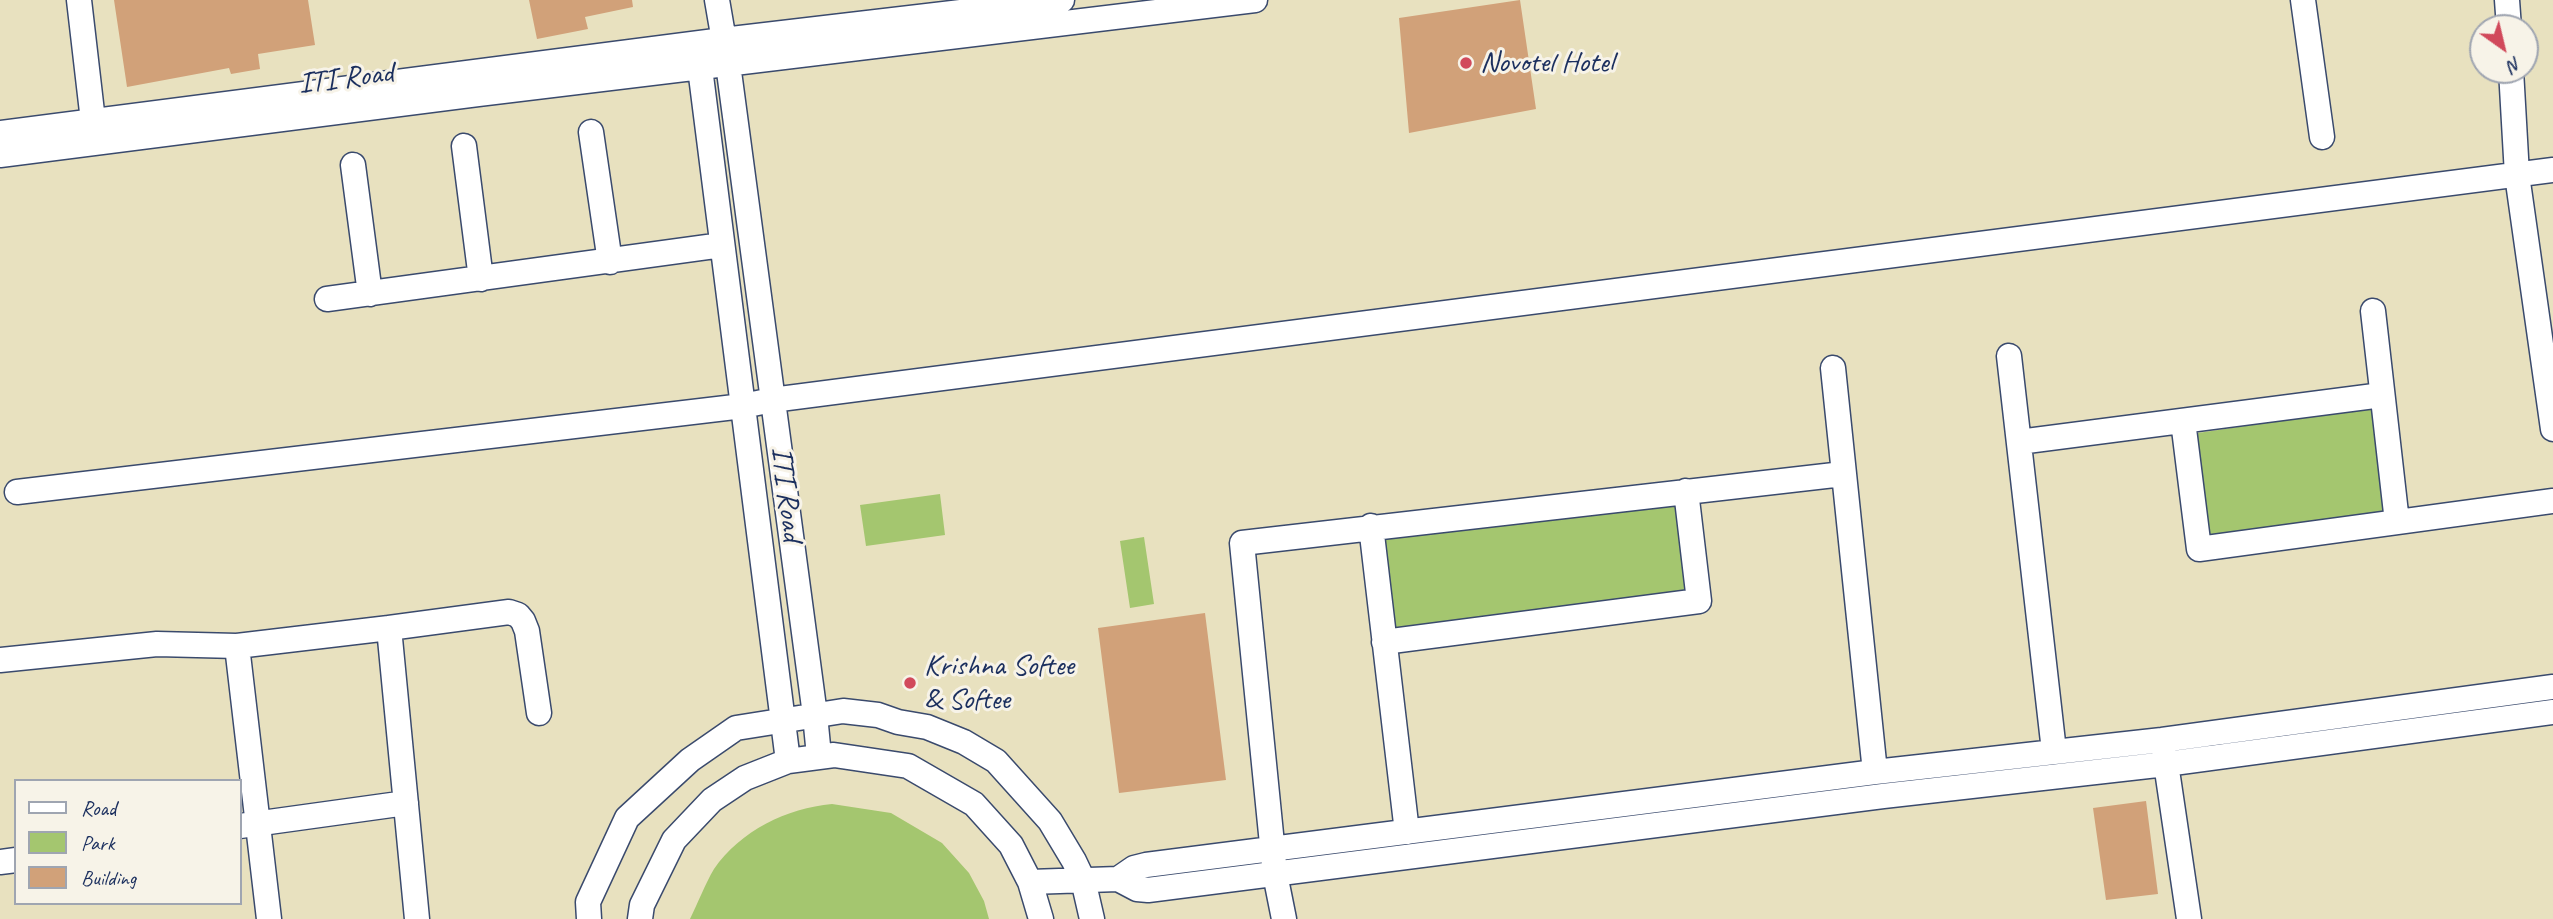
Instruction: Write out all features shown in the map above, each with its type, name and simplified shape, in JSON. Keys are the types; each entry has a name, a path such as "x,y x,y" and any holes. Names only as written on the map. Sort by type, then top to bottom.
{"street":[{"path":"79,0 94,132"},
{"path":"0,133 94,132 726,52 717,0"},
{"name":"ITI Road","path":"0,155 94,132 700,68 726,52 1062,0"},
{"name":"ITI Road","path":"726,52 1255,0"},
{"path":"2303,0 2322,137"},
{"name":"ITI Road","path":"726,52 819,756"},
{"name":"ITI Road","path":"700,68 788,761"},
{"path":"2512,84 2517,174 2552,415"},
{"path":"591,132 610,262"},
{"path":"464,146 481,279"},
{"path":"353,165 370,293"},
{"path":"17,492 743,406 772,400 2553,170"},
{"path":"327,299 722,245"},
{"path":"2373,311 2397,522"},
{"path":"2009,356 2053,751"},
{"path":"1833,368 1875,772"},
{"path":"2019,442 2382,395"},
{"path":"2183,421 2199,549 2553,501"},
{"path":"1284,919 1275,874 1242,543 1371,526 1843,474"},
{"path":"1384,642 1699,601 1686,491"},
{"path":"1371,526 1407,832"},
{"path":"0,660 158,644 237,646 509,612 518,615 527,631 539,713"},
{"path":"389,628 416,919"},
{"path":"237,646 249,824 270,919"},
{"path":"1118,878 1137,889 1148,890 1883,796 2553,687"},
{"path":"589,919 588,902 627,818 690,760 736,728 843,711 878,715 927,727 964,742 996,761 1049,821 1074,861 1083,880 1092,919"},
{"path":"1030,882 1118,878 1134,868 1146,865 1273,847 2053,751 2164,752 2553,712"},
{"path":"2164,752 2189,919"},
{"path":"640,919 642,905 674,841 712,800 746,778 788,761 834,755 908,766 974,804 1011,845 1030,882 1041,919"},
{"path":"249,824 406,803"}],"green space":[{"path":"2373,407 2388,511 2206,538 2191,434"},
{"path":"940,494 945,535 866,546 860,505"},
{"path":"1682,499 1693,593 1390,632 1378,538"},
{"path":"1144,537 1154,604 1130,608 1120,541"},
{"path":"832,804 891,813 942,843 969,873 984,901 989,919 690,919 714,869 737,843 782,816 798,810"}],"building":[{"path":"114,0 308,0 315,45 258,54 260,69 231,74 229,68 127,87"},
{"path":"529,0 632,0 633,7 585,17 588,29 537,39"},
{"name":"Novotel Hotel","path":"1520,0 1536,109 1409,133 1399,18"},
{"path":"1205,613 1226,780 1119,793 1098,628"},
{"path":"2146,801 2158,894 2106,900 2093,808"}],"place":[{"name":"Novotel Hotel","path":"1466,63"},
{"name":"Krishna Softee & Softee","path":"910,683"}]}
